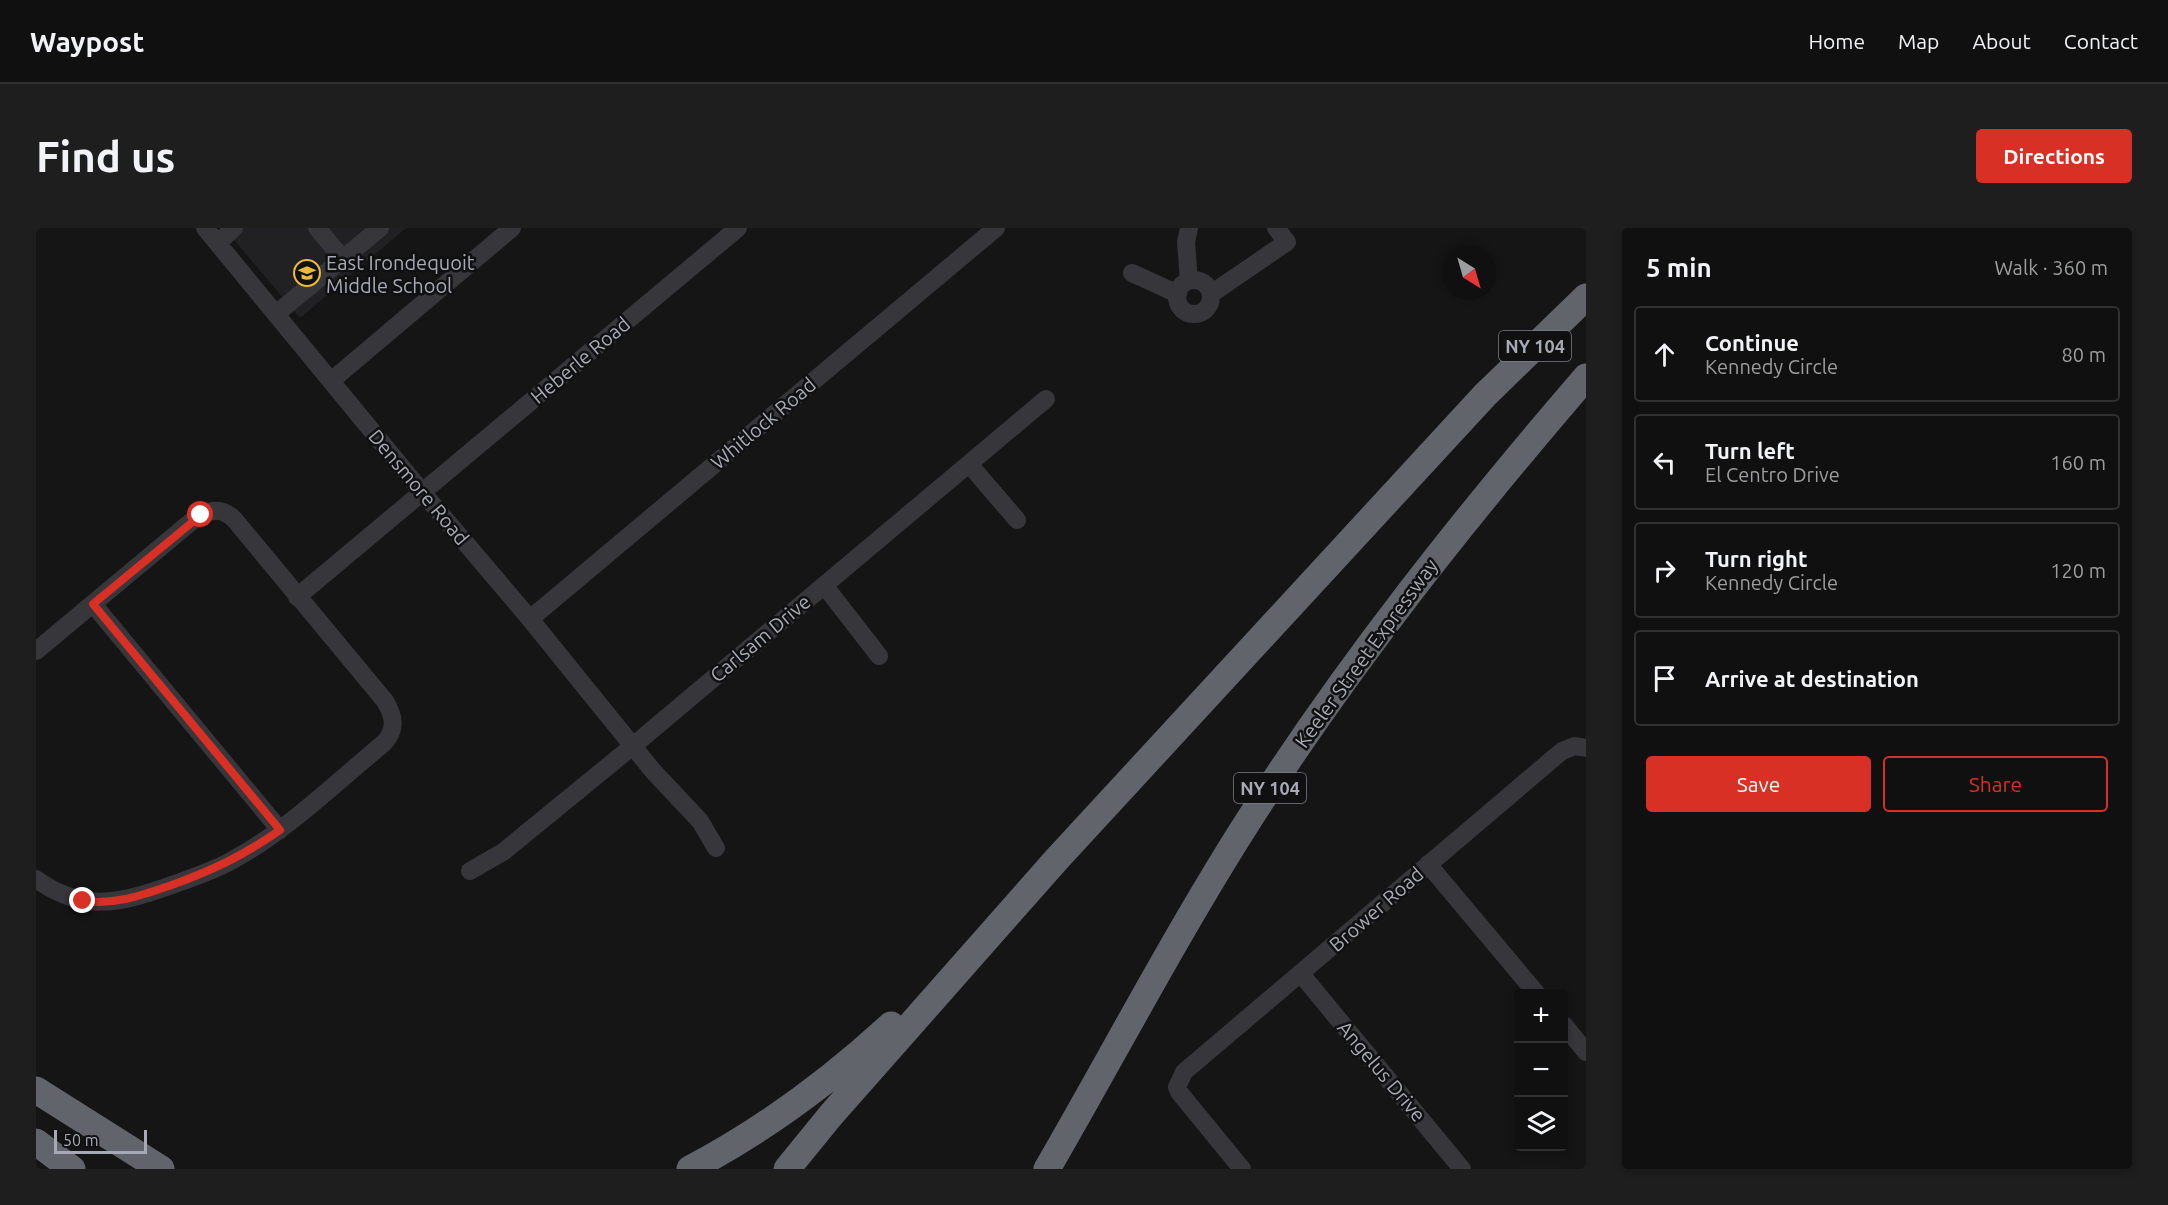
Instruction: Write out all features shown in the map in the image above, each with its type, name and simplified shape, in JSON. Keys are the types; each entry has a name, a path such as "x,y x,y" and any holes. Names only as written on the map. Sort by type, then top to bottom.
{"highway":[{"path":"1485,395 1586,283"},
{"name":"NY 104","path":"787,1169 831,1115 1057,859 1485,395 1586,297"},
{"name":"Keeler Street Expressway","path":"1049,1169 1197,904 1283,768 1381,629 1488,493 1586,377"},
{"path":"1488,493 1586,394"},
{"path":"690,1169 776,1118 848,1063 898,1018 1057,859"},
{"path":"36,1090 161,1169"},
{"path":"36,1098 129,1169"},
{"path":"36,1144 62,1169"},
{"path":"36,1144 72,1169"}],"street":[{"name":"Densmore Road","path":"205,228 423,493 530,618 653,771 700,821 716,849"},
{"path":"218,243 234,228"},
{"path":"317,228 343,259"},
{"path":"331,381 512,228"},
{"name":"Heberle Road","path":"297,597 738,228"},
{"name":"Whitlock Road","path":"530,618 996,228"},
{"path":"1132,273 1184,287 1201,281 1206,284 1211,294 1211,300 1206,309 1192,314 1182,309 1178,299 1184,287 1186,242 1189,228"},
{"path":"1211,294 1287,242 1276,228"},
{"path":"276,314 343,259 369,232"},
{"name":"Carlsam Drive","path":"470,871 503,852 634,746 1046,399"},
{"path":"969,464 1017,520"},
{"path":"36,651 192,521 209,511 223,511 234,519 385,701 393,720 393,729 384,743 280,830 246,852 206,873 141,896 100,903 83,901 52,889 36,879"},
{"path":"824,585 879,656"},
{"path":"93,604 280,830"},
{"name":"Brower Road","path":"1242,1169 1181,1095 1178,1087 1184,1072 1562,751 1575,746 1586,747"},
{"path":"1428,864 1534,989"},
{"name":"Angelus Drive","path":"1301,974 1462,1169"},
{"path":"1568,1031 1586,1052"}],"shaded area":[{"name":"East Irondequoit Middle School","path":"224,228 406,228 300,318"}],"place":[{"name":"East Irondequoit Middle School","path":"307,273"}],"route":[{"path":"83,901 100,903 120,901 206,873 255,847 280,830 93,604 201,515"}]}
